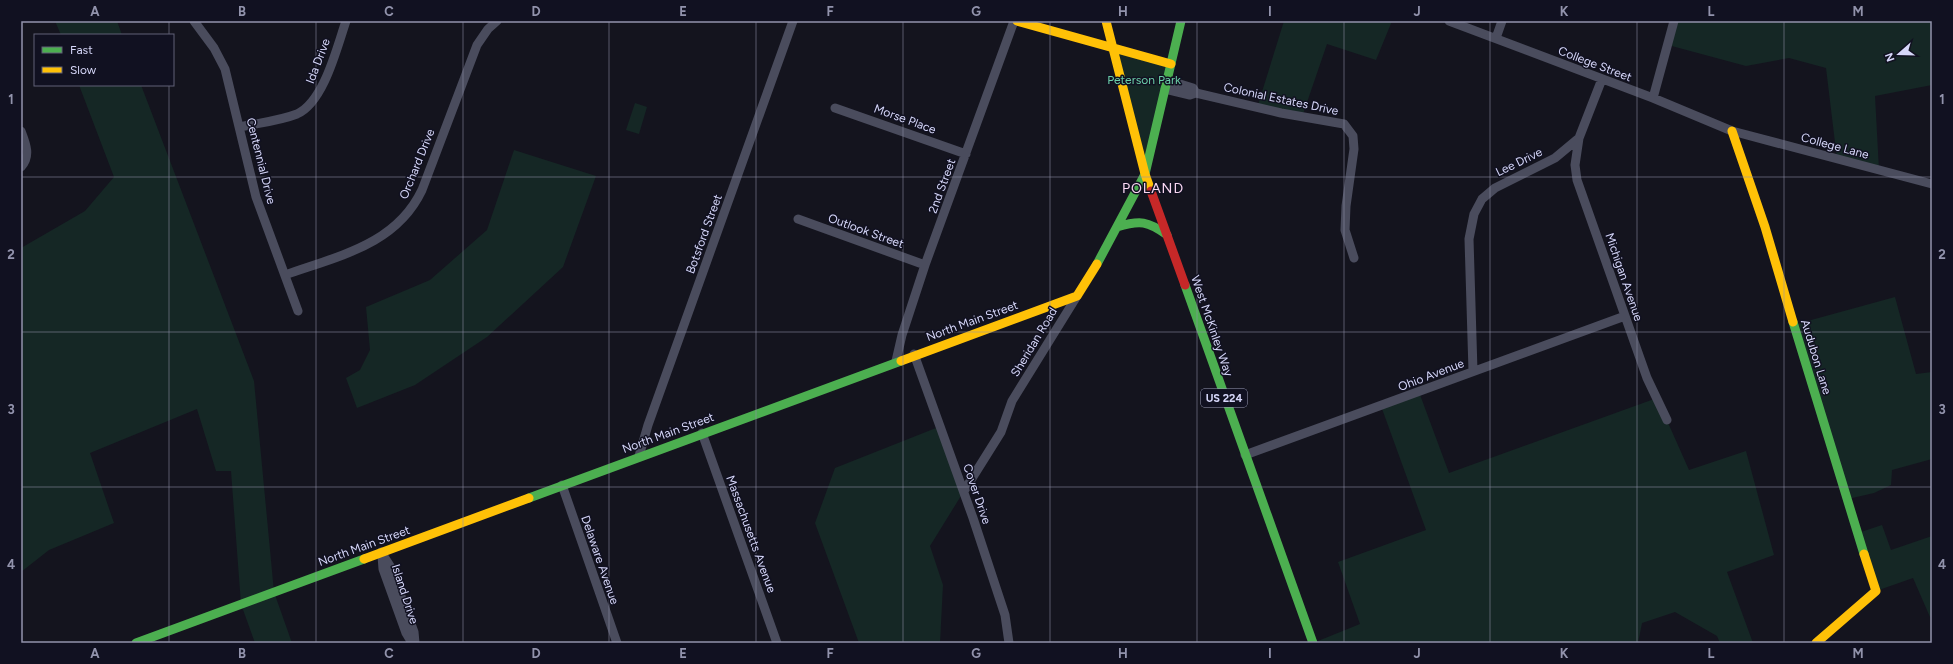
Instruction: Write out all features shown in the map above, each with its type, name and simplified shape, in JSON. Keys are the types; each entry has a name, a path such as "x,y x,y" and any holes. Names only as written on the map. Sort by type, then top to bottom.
{"main road":[{"path":"1016,21 1171,64"},
{"name":"US 224","path":"1106,21 1145,174"},
{"path":"1076,296 1117,228 1145,174 1182,21"},
{"name":"Audubon Lane","path":"1732,131 1765,227 1782,289 1876,591 1816,643"},
{"name":"West McKinley Way","path":"1145,174 1311,643"},
{"path":"1117,228 1142,221 1154,225 1167,235"},
{"name":"North Main Street","path":"136,643 914,354 1076,296"}],"street":[{"name":"Centennial Drive","path":"194,21 208,39 223,65 230,83 256,197 298,311"},
{"name":"Ida Drive","path":"240,127 290,116 301,112 310,105 321,89 346,21"},
{"name":"Orchard Drive","path":"285,275 374,242 404,219 414,206 422,190 475,48 482,36 497,21"},
{"name":"Botsford Street","path":"639,456 648,425 793,21"},
{"name":"2nd Street","path":"896,361 902,335 926,265 1016,21"},
{"name":"College Street","path":"1449,21 1653,98 1732,131"},
{"path":"1496,38 1502,21"},
{"path":"1653,98 1674,21"},
{"name":"Lee Drive","path":"1474,371 1469,238 1474,214 1482,199 1495,188 1555,158 1578,138 1602,79"},
{"name":"Colonial Estates Drive","path":"1166,84 1190,95 1196,93 1280,113 1344,124 1353,136 1354,142 1345,230 1354,258"},
{"name":"Morse Place","path":"836,108 966,154"},
{"path":"21,131 27,150 25,163 21,167"},
{"name":"College Lane","path":"1732,131 1932,184"},
{"name":"Michigan Avenue","path":"1578,138 1575,165 1577,180 1647,378 1667,420"},
{"name":"Outlook Street","path":"798,219 926,265"},
{"name":"Sheridan Road","path":"964,491 1001,432 1012,401 1076,296"},
{"name":"Ohio Avenue","path":"1245,455 1625,316"},
{"name":"Cover Drive","path":"914,354 964,491 1005,615 1009,643"},
{"name":"Massachusetts Avenue","path":"702,434 777,643"},
{"name":"Delaware Avenue","path":"562,485 617,643"},
{"name":"Island Drive","path":"381,552 383,569 406,634 413,643"}],"green space":[{"path":"55,21 117,21 122,34 61,34"},
{"path":"1284,21 1392,21 1376,60 1327,44 1302,117 1257,108"},
{"path":"1674,21 1932,21 1932,85 1875,96 1879,170 1837,159 1826,68 1789,58 1746,66 1668,45"},
{"name":"Peterson Park","path":"1112,48 1171,64 1145,174"},
{"path":"79,86 141,86 254,381 274,592 292,643 255,643 241,604 231,471 216,471 197,409 90,453 114,523 49,550 21,572 21,248 85,211 114,177"},
{"path":"635,103 647,107 639,134 626,130"},
{"path":"514,150 596,176 563,267 487,337 415,385 357,408 346,378 360,370 370,350 366,307 430,280 487,230"},
{"path":"1895,297 1916,374 1932,372 1932,459 1892,470 1891,485 1874,493 1848,499 1793,325"},
{"path":"1419,392 1449,473 1657,398 1689,470 1746,451 1774,555 1727,572 1753,643 1720,643 1717,636 1675,612 1642,623 1638,643 1313,643 1360,624 1338,562 1426,530 1381,406"},
{"path":"941,426 964,491 930,546 943,585 940,643 859,643 815,523 835,468"},
{"path":"1882,525 1891,550 1932,536 1932,617 1930,617 1913,578 1876,591 1858,533"}],"traffic: fast":[{"path":"1097,264 1145,174 1181,21"},
{"path":"1117,227 1132,223 1144,223 1149,224 1167,235"},
{"path":"1185,285 1313,643"},
{"path":"1793,322 1864,554"},
{"path":"529,498 901,361"},
{"path":"136,643 364,559"}],"traffic: slow":[{"path":"1017,21 1171,64"},
{"path":"1106,21 1145,174 1151,191"},
{"path":"1732,131 1765,227 1793,322"},
{"path":"901,361 1077,296 1097,264"},
{"path":"364,559 529,498"},
{"path":"1816,643 1876,591 1864,554"}],"traffic: jam":[{"path":"1151,191 1185,285"}],"district":[{"name":"POLAND","path":"1153,188"}]}
